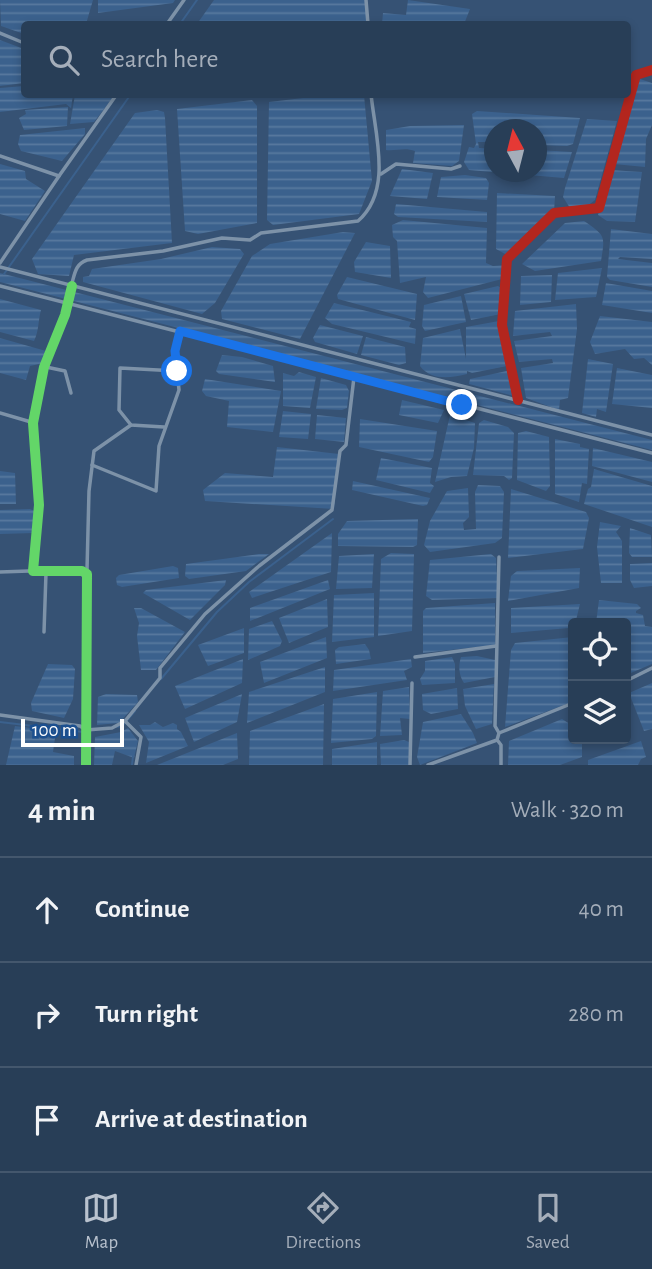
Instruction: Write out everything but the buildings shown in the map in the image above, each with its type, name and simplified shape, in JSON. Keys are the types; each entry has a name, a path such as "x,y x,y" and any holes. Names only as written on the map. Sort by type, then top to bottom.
{"street":[{"path":"631,93 636,75 652,70"},
{"path":"518,400 502,325 507,259 554,213 599,208 630,98"},
{"path":"72,285 68,304 44,367 33,423 39,505 33,571 87,572 86,765"}],"lane":[{"path":"169,21 184,0"},
{"path":"366,0 368,21"},
{"path":"0,33 21,42"},
{"path":"114,98 0,265 652,435"},
{"path":"72,285 76,268 80,262 87,260 163,251 222,238 250,240 261,233 358,221 377,192 381,174 372,98"},
{"path":"0,156 60,176"},
{"path":"381,174 396,164 451,169 460,166"},
{"path":"0,286 652,453"},
{"path":"92,464 156,491 159,446 178,390 175,351 180,331"},
{"path":"44,367 65,371 71,393"},
{"path":"131,425 119,410 120,368 177,371"},
{"path":"0,715 80,726 86,730 112,728 125,720 160,678 160,668 205,614 259,566 332,510 340,451 346,445 354,377"},
{"path":"0,413 33,423"},
{"path":"87,572 89,491 94,451 131,425 164,427"},
{"path":"497,740 499,733 495,726 499,557"},
{"path":"0,572 33,571"},
{"path":"44,632 46,571"},
{"path":"415,657 497,646"},
{"path":"631,678 652,668"},
{"path":"410,765 412,683"},
{"path":"499,733 568,705"},
{"path":"125,720 141,737 136,765"},
{"path":"428,765 497,740"},
{"path":"497,740 501,745 501,765"}],"water":[{"path":"0,0 93,0 87,21 21,21 21,33 1,26"},
{"path":"98,0 175,0 173,3 98,13"},
{"path":"214,0 366,0 368,21 199,21"},
{"path":"408,0 470,9 465,21 382,21 383,13 406,15"},
{"path":"0,40 21,48 21,83 0,86"},
{"path":"637,78 652,83 652,125 646,139 645,167 614,164"},
{"path":"21,86 21,98 73,98 71,108 66,104 0,112 0,88"},
{"path":"74,98 113,98 94,122 70,124"},
{"path":"303,98 364,98 372,181 359,214 273,225 267,220 269,102"},
{"path":"252,100 257,106 257,223 198,234 185,231 177,109"},
{"path":"68,107 67,126 24,130 19,118 26,114 25,110"},
{"path":"157,110 164,112 165,118 172,243 74,255 69,276 38,274 32,259 135,113"},
{"path":"477,111 580,118 573,144 567,146 547,145 547,119 484,119 484,142 478,142 479,148 484,148 484,171 469,170 464,162 469,147 474,148 476,144 472,114"},
{"path":"587,119 617,121 595,200 586,207 570,208 563,197"},
{"path":"464,125 459,161 452,166 413,163 415,151 386,150 386,130 410,126"},
{"path":"85,128 85,134 62,161 21,151 18,144 20,135"},
{"path":"547,151 572,152 564,178 547,177"},
{"path":"0,164 25,171 26,179 45,191 25,221 0,214"},
{"path":"402,169 433,173 427,199 390,196"},
{"path":"610,170 642,172 635,222 607,221 598,215"},
{"path":"465,175 484,178 484,182 489,183 487,200 437,197 441,177"},
{"path":"497,193 555,196 554,212 507,255 496,249"},
{"path":"396,204 487,212 487,222 398,217 394,214"},
{"path":"403,220 487,228 486,263 493,266 506,265 506,278 428,298 423,292 426,277 400,283 397,241 393,237 392,225"},
{"path":"584,221 602,237 601,261 535,271 522,264 565,223"},
{"path":"611,229 652,234 652,259 618,259 652,263 652,287 610,280 607,277"},
{"path":"343,232 355,233 300,339 222,319 221,311 252,256 270,244"},
{"path":"366,242 390,246 391,278 355,272 354,262"},
{"path":"212,247 240,249 244,254 215,303 202,314 83,282 83,277 89,276 92,269 161,259"},
{"path":"602,268 596,297 555,300 558,273"},
{"path":"0,273 652,440 652,450 0,282"},
{"path":"552,275 551,302 520,305 521,276"},
{"path":"347,277 417,294 415,320 338,299 337,295"},
{"path":"606,283 652,291 652,313 602,305"},
{"path":"498,286 504,290 501,314 471,320 464,294"},
{"path":"461,296 466,322 425,331 422,326 424,305"},
{"path":"0,299 41,310 34,341 0,332"},
{"path":"334,303 411,322 409,327 416,329 415,344 332,324 325,318"},
{"path":"576,304 577,329 568,398 560,400 559,410 526,398 521,368 553,363 552,359 519,362 514,341 552,336 550,332 513,336 515,311"},
{"path":"600,316 652,322 652,365 644,358 634,359 625,349 595,354 590,342"},
{"path":"499,321 507,366 472,373 467,371 467,374 448,377 435,376 420,366 423,338 460,329 466,359 466,327"},
{"path":"320,325 363,336 357,354 315,342 313,338"},
{"path":"366,337 405,347 406,363 399,365 361,355"},
{"path":"0,338 46,351 44,363 30,366 26,380 0,373"},
{"path":"222,355 242,357 273,366 275,382 219,374 216,371"},
{"path":"588,359 613,364 606,412 597,409 596,417 582,413"},
{"path":"617,368 652,375 652,408 612,404"},
{"path":"511,370 514,396 469,384 470,379"},
{"path":"299,372 316,377 310,408 283,406 283,373 294,376"},
{"path":"321,378 346,385 349,391 347,408 316,409"},
{"path":"205,379 281,391 273,432 227,427 229,401 206,396 202,391"},
{"path":"402,400 444,410 438,423 399,415"},
{"path":"283,411 311,414 308,439 279,437"},
{"path":"317,415 346,418 344,442 315,439"},
{"path":"450,415 475,423 474,448 467,476 435,482"},
{"path":"360,419 437,431 433,457 429,462 359,447"},
{"path":"484,420 508,427 514,433 512,478 509,480 504,476 473,475 479,423"},
{"path":"526,431 549,437 550,486 546,491 517,480 518,433"},
{"path":"555,439 580,444 580,447 589,449 587,484 582,483 579,502 555,494"},
{"path":"277,447 339,454 334,509 205,501 203,490 225,473 273,477"},
{"path":"593,448 652,462 652,482 592,466"},
{"path":"381,458 432,468 430,483 434,486 430,493 376,480"},
{"path":"594,469 652,486 652,527 584,504"},
{"path":"0,471 15,473 16,504 0,504"},
{"path":"353,481 430,498 427,505 423,506 352,490"},
{"path":"478,485 500,486 504,492 502,538 495,543 430,552 424,545 430,521 447,491 468,488 469,517 463,523 464,530 476,529 475,492"},
{"path":"511,489 586,512 589,518 583,549 508,558"},
{"path":"0,510 35,511 34,533 0,534"},
{"path":"418,519 417,545 413,547 338,546 338,534 347,521"},
{"path":"600,522 621,526 616,532 622,541 622,583 601,583 597,547"},
{"path":"630,528 651,535 652,557 632,557 629,553"},
{"path":"332,533 331,572 252,598 249,592"},
{"path":"391,553 414,554 412,631 378,636 381,559"},
{"path":"269,554 246,571 189,579 185,576 186,564"},
{"path":"374,554 372,588 336,589 339,556"},
{"path":"491,554 496,558 498,598 432,600 426,596 430,560"},
{"path":"652,563 652,586 634,588 630,580 630,564"},
{"path":"173,566 178,568 179,578 122,587 117,585 116,578 119,575"},
{"path":"580,568 579,588 508,601 511,576 517,571"},
{"path":"226,580 225,585 190,620 143,593 146,590"},
{"path":"328,580 330,589 250,621 250,608"},
{"path":"374,593 374,637 332,642 334,595"},
{"path":"327,599 328,627 289,643 279,618"},
{"path":"599,600 637,604 641,608 636,613 643,615 645,626 652,627 652,664 631,673 631,618 597,618"},
{"path":"495,603 495,645 423,653 423,611 426,608"},
{"path":"580,604 576,618 568,618 568,628 511,633 511,608"},
{"path":"134,608 141,608 185,632 156,670 141,670 137,636 139,623"},
{"path":"272,621 282,641 280,646 248,660 249,629"},
{"path":"244,628 244,653 208,666 198,645"},
{"path":"326,637 327,658 264,683 260,662"},
{"path":"568,638 568,703 505,727 511,650 515,643"},
{"path":"365,644 371,659 336,664 335,650 339,647"},
{"path":"477,656 495,660 495,677 464,683 460,671 461,657"},
{"path":"452,657 455,664 455,683 422,685 420,679 425,671 425,661"},
{"path":"243,659 242,683 185,709 175,686"},
{"path":"411,659 412,667 404,671 407,680 333,691 334,670"},
{"path":"48,664 72,665 75,669 73,699 64,718 32,711 31,703"},
{"path":"325,667 325,692 247,723 249,692"},
{"path":"652,683 652,729 644,731 631,692"},
{"path":"494,684 492,724 476,729 465,706 463,689"},
{"path":"409,687 410,719 400,718 402,735 380,736 383,691"},
{"path":"457,688 458,709 431,714 423,710 422,694"},
{"path":"377,692 376,736 372,739 331,743 333,699"},
{"path":"106,694 137,695 138,702 119,723 97,725 98,697"},
{"path":"242,694 237,722 194,742 185,718"},
{"path":"324,704 323,765 249,765 250,731"},
{"path":"461,714 477,743 420,765 417,757 423,722"},
{"path":"562,719 568,723 568,744 582,744 582,757 560,765 508,765 509,741"},
{"path":"155,722 163,727 173,723 177,725 188,746 146,763 149,742 139,725"},
{"path":"15,726 56,731 53,752 74,756 74,765 6,765"},
{"path":"128,728 138,741 134,758 115,751 112,765 94,765 95,737"},
{"path":"237,733 238,759 223,765 157,765"},
{"path":"404,740 409,742 409,765 381,765 380,744"},
{"path":"641,741 646,757 641,759 638,765 588,765 588,760"},
{"path":"377,742 377,765 332,765 332,749"}],"waterway":[{"path":"182,21 197,0"},
{"path":"4,274 128,98"},
{"path":"161,679 217,612 249,582 333,519"},
{"path":"116,727 122,726 135,711"},
{"path":"0,722 83,732"},
{"path":"132,765 133,756"}],"traffic: fast":[{"path":"72,286 65,315 44,367 33,423 39,505 33,571 82,571 87,574 86,765"}],"traffic: jam":[{"path":"631,93 636,75 652,70"},
{"path":"518,400 502,325 507,259 554,213 599,208 630,98"}],"route":[{"path":"177,371 175,351 180,331 462,405"}]}
